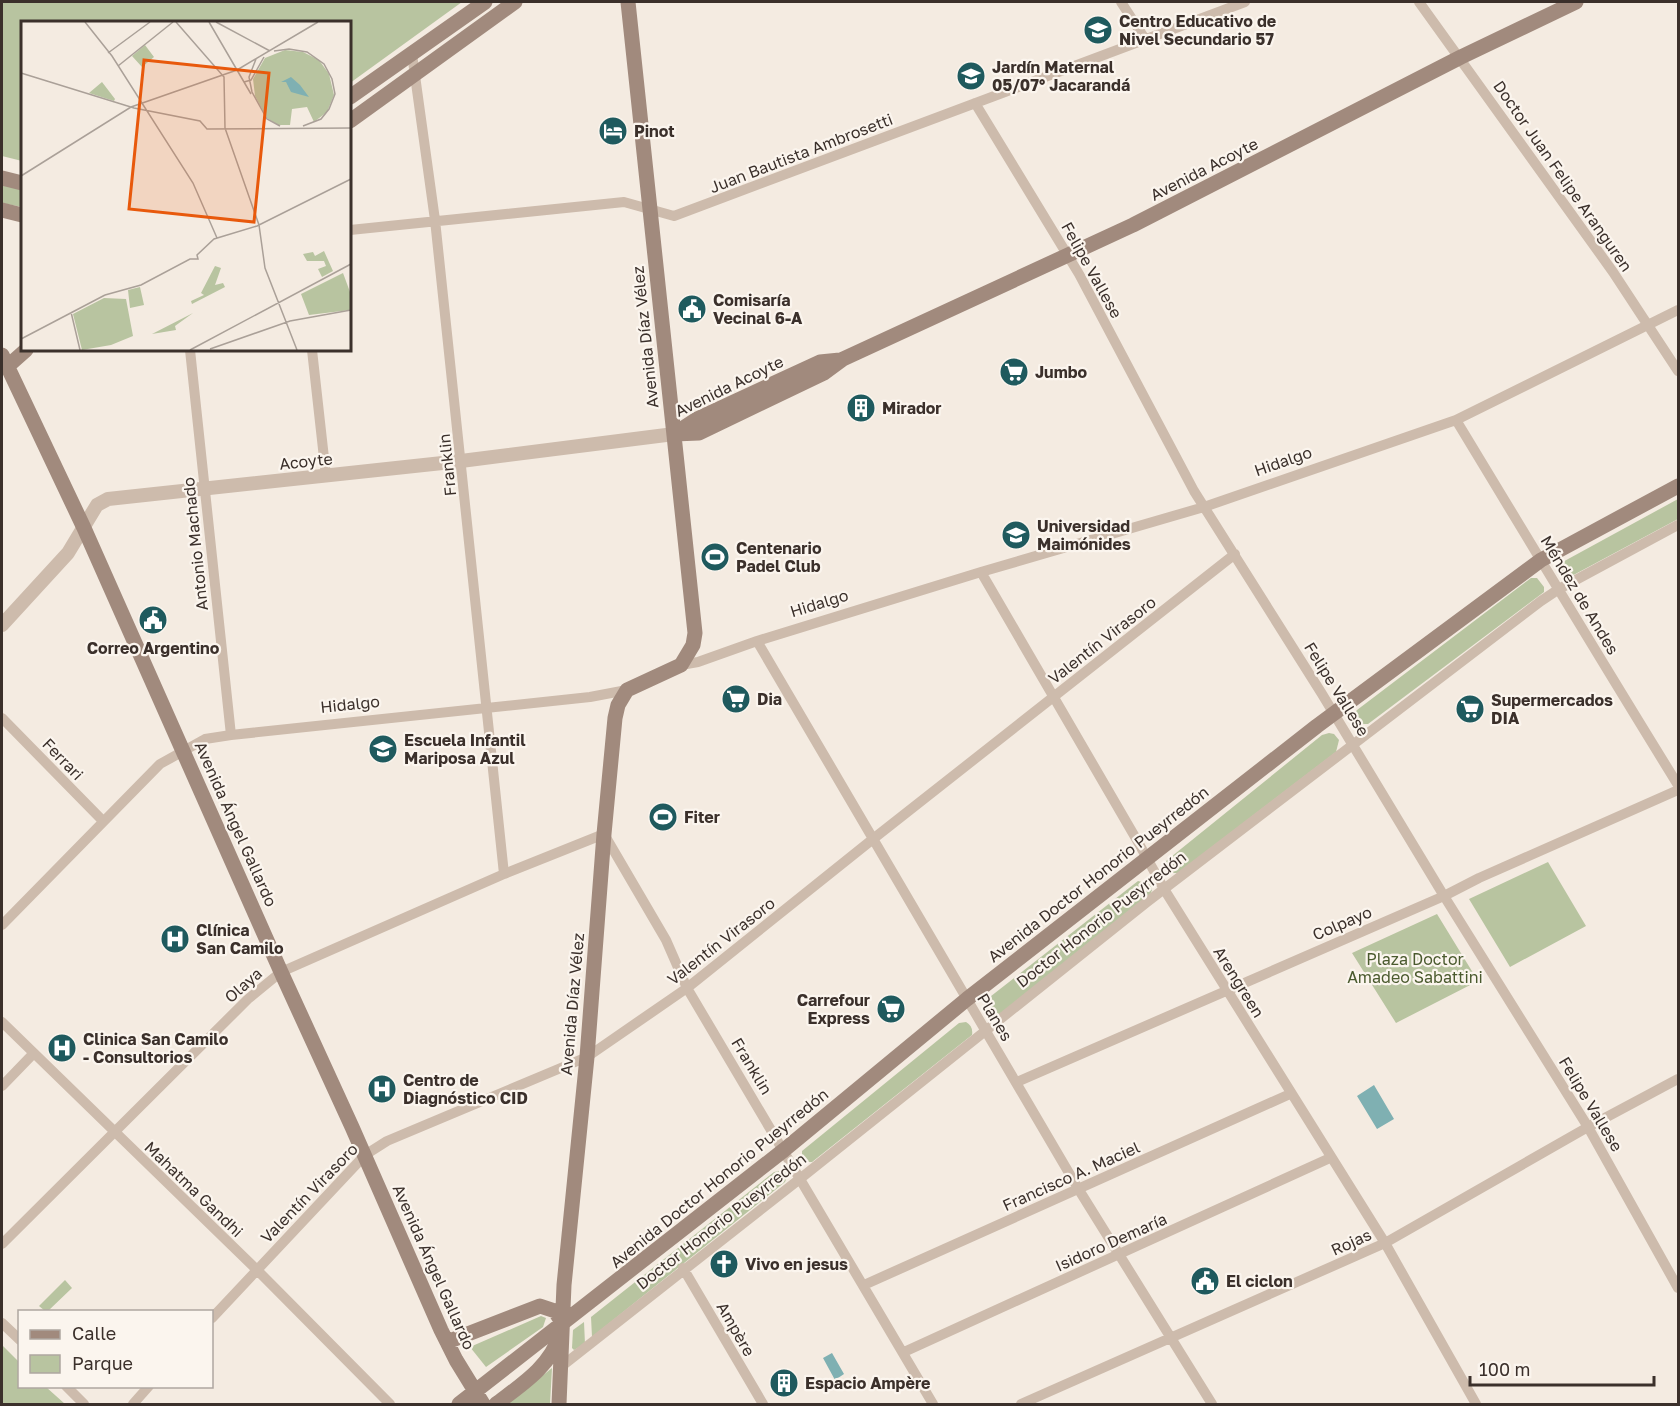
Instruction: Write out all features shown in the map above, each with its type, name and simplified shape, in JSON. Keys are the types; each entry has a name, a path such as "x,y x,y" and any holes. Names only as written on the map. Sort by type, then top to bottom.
{"main road":[{"path":"351,96 485,2"},
{"path":"351,120 515,2"},
{"name":"Avenida Díaz Vélez","path":"628,2 695,633 693,645 681,665"},
{"name":"Avenida Acoyte","path":"674,434 697,418 820,362 843,359 1174,205 1461,57 1576,2"},
{"path":"2,178 21,183"},
{"path":"2,210 21,215"},
{"path":"4,364 24,351"},
{"name":"Avenida Ángel Gallardo","path":"4,364 84,528 447,1342 479,1398"},
{"name":"Avenida Doctor Honorio Pueyrredón","path":"459,1404 479,1398 563,1324 784,1149 967,999 1334,714 1541,560 1678,486"},
{"name":"Hidalgo","path":"627,690 681,665"},
{"name":"Avenida Díaz Vélez","path":"559,1404 564,1285 615,718 618,705 627,690"},
{"path":"447,1342 540,1306 555,1311 563,1324 553,1351 540,1370 496,1404"}],"street":[{"path":"1121,2 1145,39"},
{"name":"Juan Bautista Ambrosetti","path":"351,230 624,202 674,216 1245,2"},
{"name":"Doctor Juan Felipe Aranguren","path":"1419,2 1461,57 1648,324 1678,371"},
{"name":"Franklin","path":"412,54 435,220 504,874"},
{"name":"Felipe Vallese","path":"975,103 1068,255 1204,507 1353,744 1444,896 1588,1127 1678,1288"},
{"name":"Hidalgo","path":"681,665 698,662 757,641 981,572 1204,507 1456,420 1678,310"},
{"name":"Antonio Machado","path":"190,351 231,735"},
{"path":"312,351 326,476"},
{"name":"Méndez de Andes","path":"1456,420 1678,785"},
{"name":"Acoyte","path":"2,626 68,553 97,505 108,499 461,461 674,434"},
{"name":"Doctor Honorio Pueyrredón","path":"562,1366 1164,889 1353,744 1559,589 1678,525"},
{"name":"Valentín Virasoro","path":"213,1317 365,1155 387,1141 586,1057 687,988 873,838 1235,554"},
{"name":"Arengreen","path":"981,572 1164,889 1385,1244 1476,1404"},
{"name":"Planes","path":"757,641 1079,1190 1212,1404"},
{"name":"Hidalgo","path":"2,925 160,764 205,739 590,697 627,690"},
{"name":"Ferrari","path":"2,718 103,821"},
{"name":"Colpayo","path":"1017,1082 1444,896 1479,878 1678,790"},
{"name":"Franklin","path":"604,834 666,940 687,988 933,1404"},
{"name":"Olaya","path":"2,1244 248,999 281,972 504,874 604,834"},
{"name":"Mahatma Gandhi","path":"2,1022 256,1269 390,1404"},
{"path":"2,1086 33,1054"},
{"name":"Rojas","path":"1021,1404 1385,1244 1588,1127 1678,1079"},
{"name":"Francisco A. Maciel","path":"864,1285 1290,1094"},
{"name":"Isidoro Demaría","path":"904,1352 1330,1158"},
{"name":"Ampère","path":"683,1269 763,1404"},
{"path":"2,1323 18,1338"},
{"path":"68,1388 84,1404"},
{"path":"133,1404 147,1388"}],"green space":[{"path":"2,2 462,2 351,82 351,21 21,21 21,161 2,156"},
{"path":"2,184 21,190 21,207 2,203"},
{"path":"1678,499 1678,519 1566,579 1562,578 1557,568 1559,564"},
{"path":"1531,578 1537,578 1544,587 1544,592 1368,724 1357,724 1354,714 1357,710"},
{"path":"1334,734 1339,740 1336,752 1178,873 1172,873 1167,869 1166,861 1322,735"},
{"name":"Plaza Doctor Amadeo Sabattini","path":"1548,862 1586,926 1510,967 1469,899"},
{"path":"1138,881 1150,884 1152,890 1150,895 999,1016 987,1014 984,1007 986,1000"},
{"name":"Plaza Doctor Amadeo Sabattini","path":"1437,914 1478,981 1396,1023 1352,953"},
{"path":"966,1022 971,1027 972,1035 812,1162 807,1162 802,1151 959,1023"},
{"path":"774,1172 785,1172 787,1177 785,1182 592,1337 591,1317"},
{"path":"65,1280 72,1288 49,1310 44,1310 39,1306"},
{"path":"541,1316 546,1318 543,1327 486,1367 470,1347"},
{"path":"584,1322 585,1344 574,1350 572,1348 573,1330"},
{"path":"2,1345 18,1361 18,1388 47,1388 65,1404 2,1404"},
{"path":"552,1368 550,1404 507,1404"}],"water":[{"path":"1374,1085 1394,1119 1377,1129 1357,1096"},
{"path":"832,1353 844,1374 835,1380 823,1358"}],"place":[{"name":"Centro Educativo de Nivel Secundario 57","path":"1098,30"},
{"name":"Jardín Maternal 05/07° Jacarandá","path":"971,76"},
{"name":"Pinot","path":"613,131"},
{"name":"Comisaría Vecinal 6-A","path":"692,309"},
{"name":"Jumbo","path":"1014,372"},
{"name":"Mirador","path":"861,408"},
{"name":"Universidad Maimónides","path":"1016,535"},
{"name":"Centenario Padel Club","path":"715,557"},
{"name":"Correo Argentino","path":"153,620"},
{"name":"Dia","path":"736,699"},
{"name":"Supermercados DIA","path":"1470,709"},
{"name":"Escuela Infantil Mariposa Azul","path":"383,749"},
{"name":"Fiter","path":"663,817"},
{"name":"Clínica San Camilo","path":"175,939"},
{"name":"Carrefour Express","path":"891,1009"},
{"name":"Clinica San Camilo - Consultorios","path":"62,1048"},
{"name":"Centro de Diagnóstico CID","path":"382,1089"},
{"name":"Vivo en jesus","path":"724,1264"},
{"name":"El ciclon","path":"1205,1281"},
{"name":"Espacio Ampère","path":"784,1383"}]}
